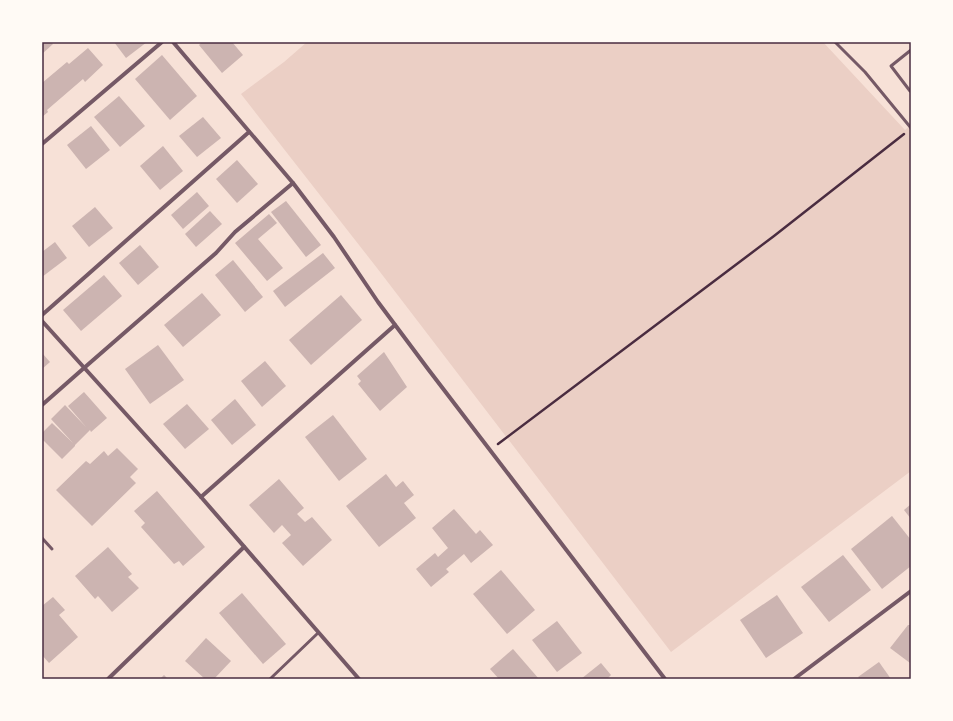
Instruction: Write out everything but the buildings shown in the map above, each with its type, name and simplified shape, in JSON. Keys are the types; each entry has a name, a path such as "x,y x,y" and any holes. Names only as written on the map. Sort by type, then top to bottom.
{"street":[{"path":"42,144 162,42"},
{"path":"181,42 175,44 293,182 334,237 395,325 664,679"},
{"path":"42,315 250,132"},
{"path":"42,405 216,253 235,232 293,182"},
{"path":"42,321 200,497 360,679"},
{"path":"200,497 395,325"},
{"path":"108,679 244,547"},
{"path":"794,679 911,591"}],"lane":[{"path":"835,42 865,72 911,128"},
{"path":"911,50 891,66 911,91"},
{"path":"42,538 52,549"},
{"path":"270,679 318,632"}],"path":[{"path":"491,450 774,236 911,128"}],"shaded area":[{"path":"307,42 823,42 905,130 911,125 911,471 671,652 377,268 241,94 284,62"}]}
